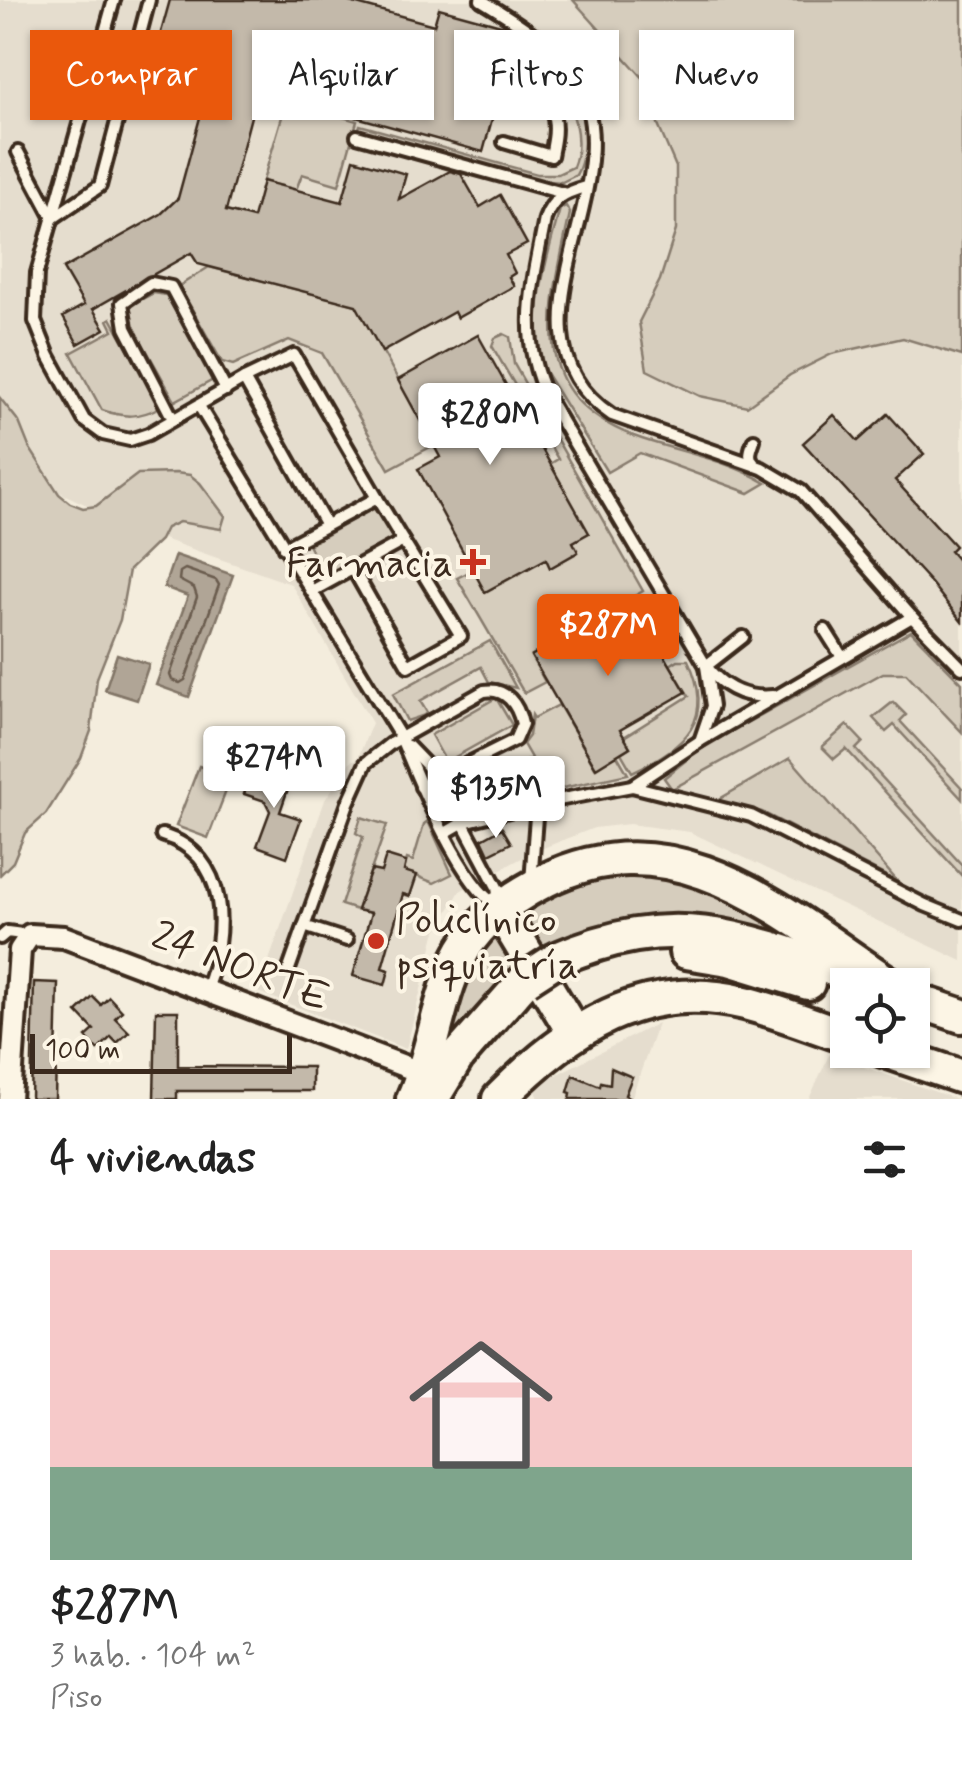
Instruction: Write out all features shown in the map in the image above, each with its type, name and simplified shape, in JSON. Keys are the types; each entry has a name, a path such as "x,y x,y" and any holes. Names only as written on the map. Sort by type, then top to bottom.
{"main road":[{"path":"423,1090 456,966 467,943 499,908 530,888 574,868 641,858 682,863 742,889 865,968"},
{"path":"499,908 574,1033"},
{"path":"423,1090 529,989 593,945 630,935 708,932 760,943 830,968"},
{"path":"559,971 583,970 630,956 695,953 729,958 830,991"},
{"path":"454,1099 529,989"},
{"path":"499,1099 574,1033 632,1006 697,997 744,1003 830,1032"},
{"path":"930,1004 962,1016"},
{"path":"930,1026 962,1037"},
{"path":"930,1066 962,1077"}],"street":[{"name":"24 NORTE","path":"30,935 64,937 206,989 423,1090"},
{"path":"10,1099 20,950 30,935"}],"lane":[{"path":"114,0 37,273 35,321 75,407 95,430 120,440 148,434 294,355 461,636 408,666 353,569"},
{"path":"53,218 100,186 149,0"},
{"path":"481,0 524,30"},
{"path":"504,142 551,156 553,120"},
{"path":"590,120 593,157 560,317 562,348 582,385 596,404 612,414 757,466 801,491 962,668"},
{"path":"357,136 564,193"},
{"path":"18,152 53,218"},
{"path":"585,186 564,193 551,204 545,219 531,294 528,341 535,373 706,666 729,688 754,697 779,696"},
{"path":"173,419 126,328 122,303 151,283 171,287 226,390"},
{"path":"244,379 326,525"},
{"path":"199,406 400,738 445,833 483,897 499,908"},
{"path":"754,440 750,460 757,466"},
{"path":"284,548 377,498"},
{"path":"312,591 403,541"},
{"path":"445,833 464,822 632,786 700,741 912,617"},
{"path":"825,630 842,657"},
{"path":"706,666 743,637"},
{"path":"700,741 712,706 706,666"},
{"path":"288,969 366,762 400,738 484,692 494,689 506,695 522,724 516,740 422,787"},
{"path":"400,738 439,778 498,887 499,908"},
{"path":"632,786 751,816 925,906 962,920"},
{"path":"530,888 537,804"},
{"path":"162,835 183,843 201,858 217,890 221,930 206,989"},
{"path":"304,926 348,940"},
{"path":"0,938 7,932 30,935"}],"shaded area":[{"path":"0,0 573,0 600,30 454,30 454,120 619,120 619,51 639,73 639,120 658,120 676,167 676,230 660,280 639,322 747,406 790,375 832,354 903,338 962,356 962,961 690,832 629,824 594,828 533,852 460,891 435,934 406,1049 258,992 325,800 350,762 358,758 372,723 291,584 149,534 44,485 0,400"},
{"path":"573,0 962,0 962,356 903,338 832,354 790,375 747,406 700,396 647,370 639,322 660,280 676,230 676,167 658,120 794,120 794,30 639,30 639,73 619,51 619,30 600,30"},
{"path":"281,120 357,121 339,185 302,174 296,190 263,181"},
{"path":"574,120 583,120 581,163 576,175 562,182 536,180 358,131 360,125 537,174 558,174 573,167 577,134"},
{"path":"566,206 570,213 552,316 561,375 577,400 604,421 642,439 721,463 766,483 749,493 640,453 607,472 541,365 537,325 541,286 560,209"},
{"path":"209,267 357,305 434,445 389,469 322,353 289,340 233,365 222,362 179,286"},
{"path":"154,293 166,295 213,380 175,401 129,319 131,305"},
{"path":"111,318 160,407 132,416 102,410 71,353 113,330 108,320"},
{"path":"504,334 510,337 514,364 643,591 531,656 545,682 524,693 457,578 473,570 546,559 551,567 577,553 573,542 588,533 550,464 558,459 492,346 495,338"},
{"path":"0,398 19,422 29,447 59,494 70,503 83,508 96,506 138,474 176,473 190,475 200,483 225,516 221,529 179,522 166,528 160,540 129,570 120,620 97,678 91,731 81,758 46,814 25,833 13,862 0,875"},
{"path":"376,507 396,541 327,579 308,545"},
{"path":"911,631 962,683 962,732 906,673 883,673 672,789 664,778 700,749"},
{"path":"490,641 516,688 489,682 481,667 420,701 428,714 407,721 393,694"},
{"path":"688,660 696,681 697,715 681,741 632,772 621,753 630,747 624,737 689,696 670,665"},
{"path":"496,698 512,725 446,762 431,735"},
{"path":"893,702 906,715 900,721 962,788 962,799 894,725 886,732 873,718"},
{"path":"559,705 595,767 617,755 628,774 479,806 457,799 456,788 464,782 472,793 531,758 523,744 529,736 532,715 534,718"},
{"path":"847,725 863,742 856,749 962,865 962,876 846,749 834,759 822,747"},
{"path":"790,758 898,882 762,812 716,801"},
{"path":"199,766 231,778 208,838 176,826"},
{"path":"361,817 387,825 357,910 341,905 363,837 356,833"},
{"path":"428,821 452,874 434,883 404,871 407,859 413,861"},
{"path":"676,872 804,935 800,944 769,934 543,954 527,925 532,904 589,876"},
{"path":"495,930 520,970 431,1073 451,998"},
{"path":"658,1023 631,1099 539,1099 534,1086"},
{"path":"829,1055 830,1068 867,1068 956,1099 809,1099"}],"water":[{"path":"175,555 233,575 189,697 156,685 188,596 164,587"},
{"path":"117,654 149,664 137,700 105,690"}],"building":[{"path":"170,0 342,0 434,25 439,8 513,30 454,30 454,120 492,120 483,152 367,120 434,120 434,30 252,30 252,113 226,211 253,218 263,181 342,202 354,159 406,174 399,199 450,171 461,174 480,207 500,195 527,244 506,255 515,273 509,277 514,286 457,318 454,312 382,352 356,305 198,264 191,253 93,309 105,329 78,344 63,317 84,305 63,269 161,214 178,198 199,120 232,120 232,30 162,30"},
{"path":"478,335 589,533 573,542 578,552 550,568 546,559 485,592 418,469 440,457 398,380"},
{"path":"888,414 924,454 895,480 955,546 950,551 962,565 962,622 803,443 834,415 858,441"},
{"path":"631,598 686,692 620,730 630,747 596,768 531,656"},
{"path":"254,767 291,780 280,812 301,819 287,857 257,846 270,811 265,801 244,794"},
{"path":"502,828 511,843 489,854 482,839"},
{"name":"Policlínico psiquiatría","path":"386,856 406,862 404,871 417,875 410,896 403,894 382,968 389,970 385,985 353,976 371,913 357,910 371,870 381,872"},
{"path":"34,982 58,983 55,1099 31,1099"},
{"path":"93,997 101,1005 109,997 122,1011 115,1018 129,1032 117,1043 111,1037 98,1050 86,1037 94,1030 77,1012"},
{"path":"156,1011 178,1011 178,1066 312,1067 312,1091 177,1091 177,1099 154,1099"},
{"path":"611,1068 632,1077 625,1095 632,1099 570,1099 573,1075 600,1086 601,1082 610,1084"}],"place":[{"name":"Farmacia","path":"473,562"},
{"name":"Policlínico psiquiatría","path":"376,941"}]}
